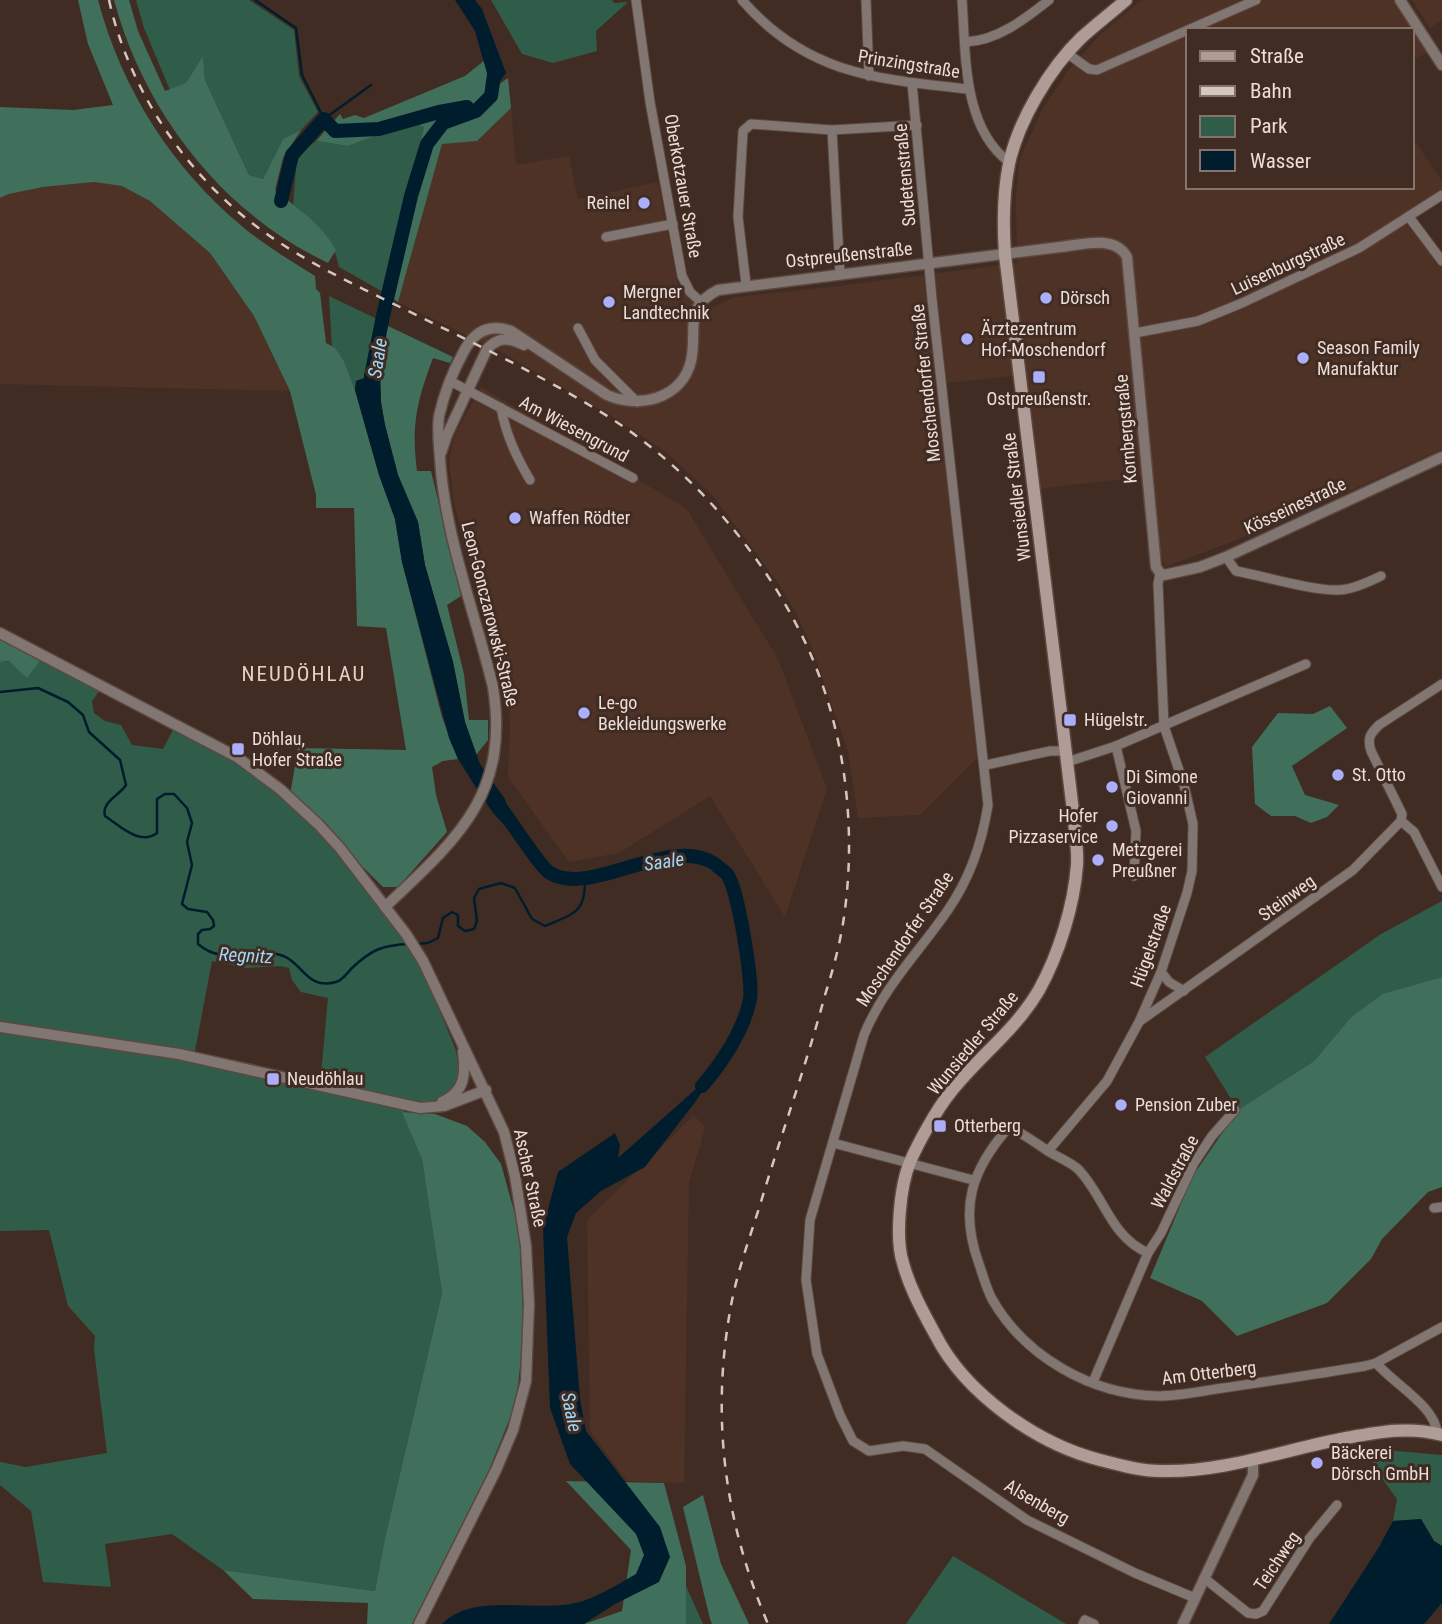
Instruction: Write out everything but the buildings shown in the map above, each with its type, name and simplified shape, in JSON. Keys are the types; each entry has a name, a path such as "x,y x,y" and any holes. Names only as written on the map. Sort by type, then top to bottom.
{"main road":[{"name":"Wunsiedler Straße","path":"1126,0 1079,40 1041,88 1009,162 1004,201 1005,255 1067,756 1077,864 1066,926 1040,989 1018,1021 949,1094 909,1164 898,1229 902,1261 914,1295 945,1354 969,1382 1036,1434 1097,1460 1161,1471 1195,1469 1389,1430 1440,1434"}],"street":[{"name":"Oberkotzauer Straße","path":"636,0 650,102 686,285 701,302"},
{"name":"Prinzingstraße","path":"742,0 758,19 786,42 843,69 912,83 968,89"},
{"path":"866,0 869,76"},
{"path":"962,0 968,89 986,138 1009,162"},
{"path":"965,42 996,34 1021,22 1049,0"},
{"path":"1192,28 1256,0"},
{"path":"1400,0 1442,65"},
{"path":"1068,54 1089,69 1097,70 1186,31"},
{"name":"Sudetenstraße","path":"912,83 929,264"},
{"path":"746,284 738,216 743,131 751,124 832,130 917,125"},
{"path":"832,130 840,274"},
{"name":"Luisenburgstraße","path":"1135,333 1198,321 1242,303 1359,248 1442,195"},
{"path":"1409,217 1442,261"},
{"path":"606,237 673,224"},
{"name":"Kornbergstraße","path":"1005,255 1114,243 1122,248 1127,257 1156,566 1160,573 1157,584 1164,726"},
{"name":"Ostpreußenstraße","path":"701,302 718,290 746,284 1005,255"},
{"name":"Moschendorfer Straße","path":"863,1449 853,1441 840,1415 817,1354 806,1280 810,1220 863,1035 874,1011 949,908 977,856 988,805 986,765 929,264"},
{"path":"450,381 470,339 484,330 503,328 620,401 637,402 660,398 684,378 692,358 693,317 701,302"},
{"path":"578,328 595,359 637,402"},
{"path":"467,390 487,349 500,339 514,340 547,356"},
{"name":"Am Wiesengrund","path":"450,381 633,478"},
{"name":"Leon-Gonczarowski-Straße","path":"385,907 431,863 471,816 488,783 495,754 497,720 493,687 440,477 439,418 450,381"},
{"name":"Leon-Gonczarowski-Straße","path":"440,459 447,435 467,390"},
{"name":"Am Wiesengrund","path":"501,408 513,451 530,480"},
{"name":"Kösseinestraße","path":"1160,573 1164,575 1200,567 1226,557 1442,457"},
{"path":"1226,557 1236,571 1322,589 1354,587 1381,576"},
{"name":"Ascher Straße","path":"0,633 251,766 319,825 406,934 423,961 504,1132 523,1216 529,1304 526,1381 513,1430 496,1470 419,1624"},
{"path":"986,765 1049,751 1067,756 1116,746 1306,664"},
{"path":"1442,684 1379,725 1368,741 1402,814 1401,821 1414,832 1442,887"},
{"name":"Hügelstraße","path":"1048,1151 1107,1082 1139,1022 1161,972 1187,893 1192,871 1193,824 1184,785 1164,726"},
{"path":"1116,746 1136,831 1134,876"},
{"name":"Steinweg","path":"1139,1022 1353,870 1401,821"},
{"path":"1161,972 1169,982 1184,991"},
{"path":"0,1027 179,1054 420,1108 444,1106 486,1090"},
{"path":"420,1108 457,1094 465,1073 462,1042"},
{"name":"Waldstraße","path":"1093,1382 1148,1253 1161,1233 1194,1163 1212,1136 1235,1111"},
{"name":"Am Otterberg","path":"1048,1151 1009,1127 974,1180 969,1224 974,1251 990,1296 1022,1340 1069,1373 1119,1392 1159,1396 1301,1377 1376,1363 1442,1327"},
{"path":"832,1143 974,1180"},
{"path":"1048,1151 1077,1168 1124,1238 1136,1248 1148,1253"},
{"path":"1376,1363 1428,1411 1440,1434"},
{"name":"Alsenberg","path":"863,1449 877,1451 903,1446 925,1449 1027,1520 1135,1573 1195,1598"},
{"path":"1183,1624 1253,1475 1253,1459"},
{"name":"Teichweg","path":"1204,1578 1248,1613 1263,1611 1309,1539 1337,1505"},
{"path":"1083,1624 1085,1620 1094,1624"}],"shaded area":[{"path":"1141,0 1397,0 1432,50 1414,59 1414,28 1186,28 1186,189 1414,189 1414,140 1442,181 1442,194 1408,216 1442,260 1442,449 1270,527 1165,567 1142,477 1028,490 1013,376 936,384 982,753 920,815 858,818 848,751 812,648 777,581 715,498 666,452 610,415 501,352 398,302 442,143 477,141 511,108 516,165 569,156 578,199 658,182 679,291 711,308 735,297 1017,263 1016,197 1019,161 1043,108 1070,68 1101,34"},
{"path":"1412,0 1442,0 1442,20 1430,28"},
{"path":"94,182 122,186 150,201 210,253 254,316 290,391 0,384 0,198 43,187"},
{"name":"Le-go Bekleidungswerke","path":"481,387 686,508 778,659 827,789 785,917 710,796 619,853 569,862 508,777 509,691 466,553 454,502 449,461 454,437"},
{"path":"694,1115 705,1128 689,1182 684,1483 627,1481 590,1431 587,1220"}],"green space":[{"path":"78,0 98,0 108,33 136,96 172,153 194,180 244,228 315,276 316,289 320,293 326,343 335,348 344,361 355,390 379,475 395,519 402,562 442,717 458,759 443,761 432,767 436,795 447,832 398,887 383,887 290,795 298,748 406,750 386,628 357,626 354,508 316,508 316,495 290,391 254,316 210,253 150,201 122,186 94,182 43,187 0,198 0,107 73,110 113,105 88,44"},
{"path":"114,0 129,0 138,31 165,91 186,83 203,56 205,80 249,175 263,179 283,139 301,130 283,158 275,190 308,217 330,240 336,250 328,263 290,242 254,217 192,155 145,81 127,41"},
{"path":"136,0 249,0 294,30 299,76 318,112 301,130 283,139 263,179 249,175 205,80 203,57 186,83 170,90 144,28"},
{"path":"491,0 628,2 596,31 597,51 553,63 522,54"},
{"path":"485,60 487,73 495,87 508,78 511,108 477,141 442,144 398,302 383,292 424,127 411,123 348,146 316,141 340,114 343,119 355,115 364,118 465,76"},
{"path":"411,123 424,127 383,292 339,267 328,239 293,205 297,156 316,141 348,146"},
{"path":"329,296 377,319 364,378 356,381 355,390 344,361 332,347"},
{"path":"386,325 453,357 450,363 433,358 417,413 415,455 417,471 431,471 461,596 447,605 464,674 469,720 488,720 488,740 476,755 425,565 418,522 398,475 385,425 380,373"},
{"path":"0,635 41,659 27,678 9,661 0,662"},
{"path":"41,659 100,690 92,701 94,713 105,721 121,725 132,745 163,749 175,726 254,770 325,830 418,958 455,1048 462,1077 446,1096 403,1112 422,1159 442,1293 375,1591 223,1570 172,1534 105,1544 111,1587 43,1582 31,1511 0,1485 0,1462 26,1467 107,1453 94,1349 95,1336 68,1306 49,1230 0,1231 0,662","holes":["212,961 246,968 289,968 292,980 301,992 328,998 320,1085 194,1056"]},
{"path":"1330,706 1347,728 1292,766 1305,795 1339,805 1327,817 1311,823 1295,816 1271,816 1255,804 1252,747 1278,713 1313,714"},
{"path":"1442,901 1442,977 1383,995 1351,1017 1314,1061 1238,1110 1205,1057 1381,934"},
{"path":"1442,977 1442,1187 1428,1192 1382,1239 1371,1259 1327,1303 1237,1336 1202,1301 1150,1278 1192,1177 1238,1110 1314,1061 1351,1017 1383,994"},
{"path":"402,1112 435,1114 467,1126 485,1142 501,1164 519,1229 524,1331 516,1403 489,1470 412,1624 367,1624 368,1603 253,1599 223,1570 375,1591 442,1293 422,1159"},
{"path":"1374,1449 1442,1455 1442,1546 1434,1541 1421,1519 1393,1521 1397,1499 1373,1466"},
{"path":"566,1481 664,1483 686,1566 686,1624 584,1624 622,1611 631,1550"},
{"path":"703,1495 721,1564 749,1624 712,1624 710,1619 683,1507"},
{"path":"953,1556 1066,1624 906,1624"},
{"path":"686,1586 702,1622 703,1624 686,1624"}],"water":[{"path":"455,0 475,0 482,9 506,73 495,88 487,73 475,31"},
{"path":"380,373 385,425 398,475 418,522 425,565 453,662 465,722 480,764 505,799 512,833 493,813 475,786 449,738 402,562 395,519 379,475 355,390 356,381"},
{"path":"714,1073 645,1167 601,1191 576,1213 567,1237 580,1399 586,1431 660,1527 670,1557 659,1582 615,1604 584,1624 442,1624 456,1614 490,1605 547,1606 583,1601 636,1574 644,1555 636,1534 570,1464 550,1408 543,1228 558,1172 615,1133 620,1145 618,1158"},
{"path":"1421,1519 1434,1541 1442,1546 1442,1603 1424,1624 1329,1624 1393,1521"}],"waterway":[{"path":"255,0 296,28 302,75 324,119 371,85"},
{"name":"Saale","path":"371,393 371,376 383,316 411,196 427,144 443,123 476,111 491,96 495,68"},
{"path":"281,201 292,155 324,119 335,131 379,129 467,107"},
{"name":"Regnitz","path":"0,692 38,688 68,702 83,715 89,732 120,760 126,785 108,803 104,811 105,816 124,829 144,837 157,833 157,799 165,794 174,794 187,808 192,823 187,842 192,865 182,904 188,909 207,912 213,920 214,926 198,934 198,944 207,950 226,955 276,954 292,961 310,978 325,984 341,980 359,962 378,949 410,944"},
{"name":"Saale","path":"496,801 545,869 567,879 587,878 676,856 696,857 715,864 727,874 736,897 744,935 750,999 743,1022 731,1046 702,1086"},
{"name":"Regnitz","path":"416,944 428,943 438,938 443,918 452,912 458,915 458,926 465,931 474,929 477,921 474,898 479,889 501,883 515,888 532,919 545,926 577,910 583,898 585,877"}],"railway":[{"path":"109,0 130,64 161,124 203,177 227,201 269,236 305,258 534,374 586,403 642,440 698,490 748,548 789,611 819,676 839,743 848,813 848,883 844,917 818,1022 743,1258 730,1311 724,1352 722,1431 732,1509 741,1548 768,1624"}],"place":[{"name":"Reinel","path":"644,203"},
{"name":"Dörsch","path":"1046,298"},
{"name":"Mergner Landtechnik","path":"609,302"},
{"name":"Ärztezentrum Hof-Moschendorf","path":"967,339"},
{"name":"Season Family Manufaktur","path":"1303,358"},
{"name":"Ostpreußenstr.","path":"1039,377"},
{"name":"Waffen Rödter","path":"515,518"},
{"name":"Le-go Bekleidungswerke","path":"584,713"},
{"name":"Hügelstr.","path":"1070,720"},
{"name":"Döhlau, Hofer Straße","path":"238,749"},
{"name":"St. Otto","path":"1338,775"},
{"name":"Di Simone Giovanni","path":"1112,787"},
{"name":"Hofer Pizzaservice","path":"1112,826"},
{"name":"Metzgerei Preußner","path":"1098,860"},
{"name":"Neudöhlau","path":"273,1079"},
{"name":"Pension Zuber","path":"1121,1105"},
{"name":"Otterberg","path":"940,1126"},
{"name":"Bäckerei Dörsch GmbH","path":"1317,1463"}],"district":[{"name":"NEUDÖHLAU","path":"304,674"}]}
